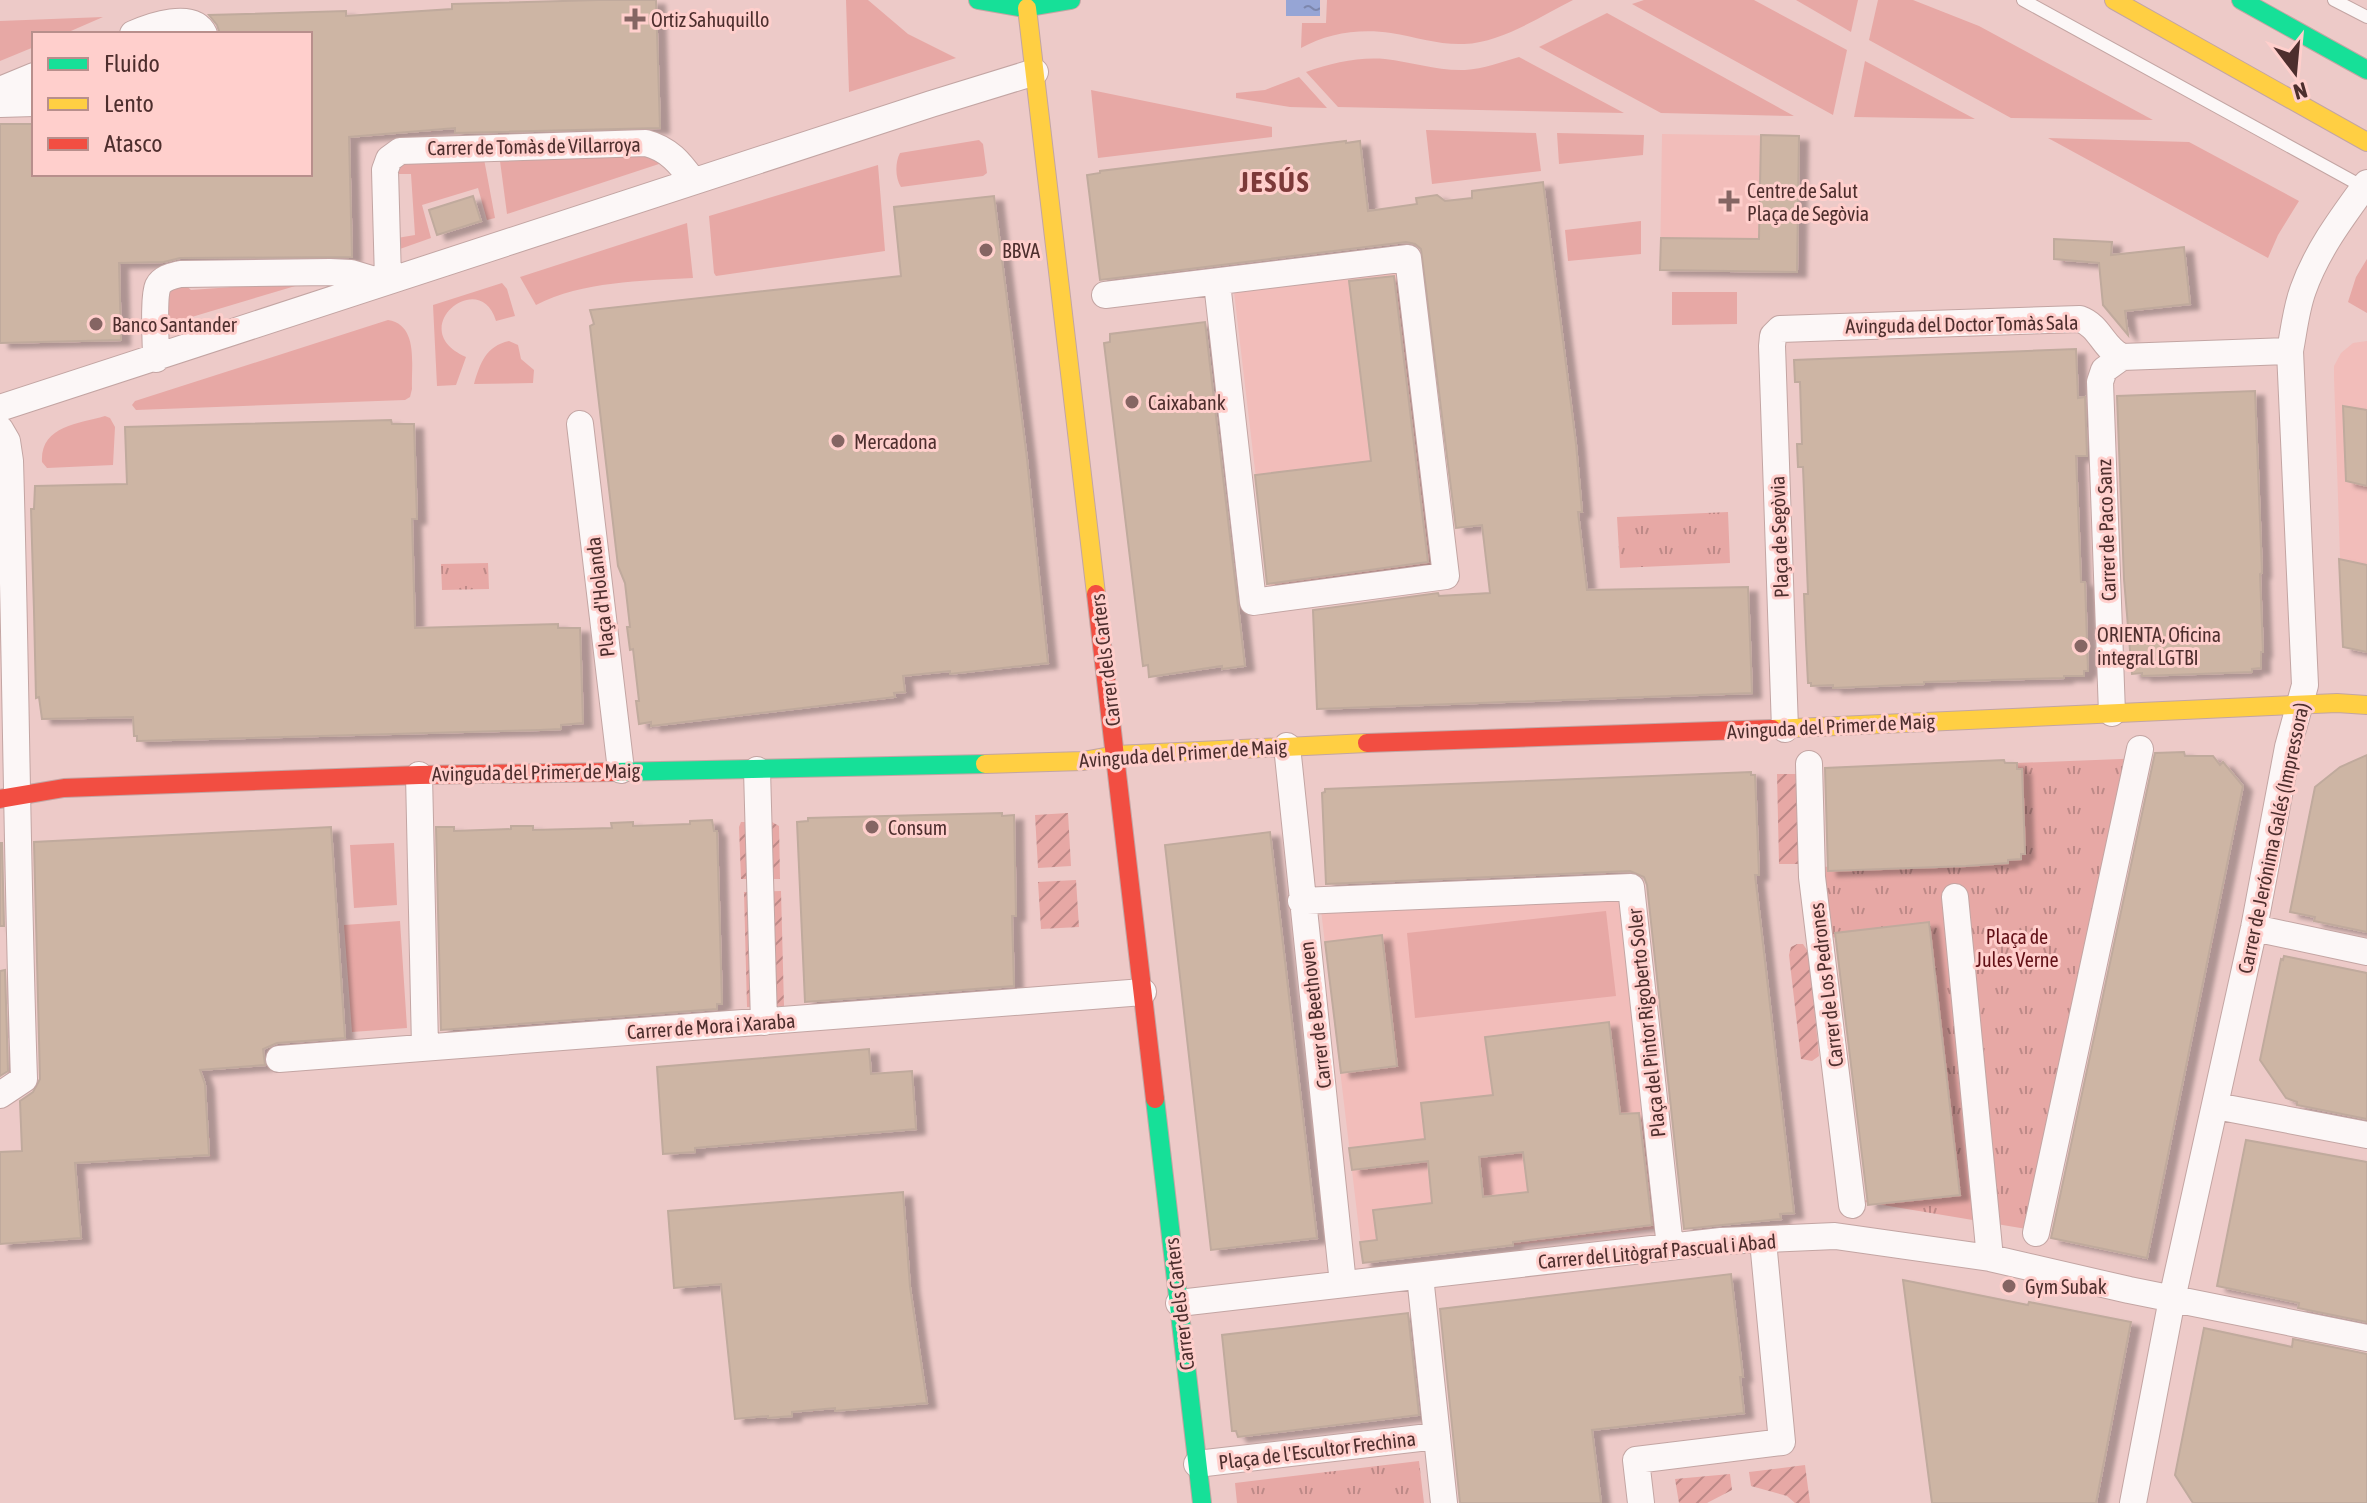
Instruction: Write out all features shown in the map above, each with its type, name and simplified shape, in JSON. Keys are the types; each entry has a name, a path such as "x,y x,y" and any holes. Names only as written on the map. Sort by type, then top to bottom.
{"street":[{"path":"978,0 993,5 1027,8 1071,0"},
{"path":"2114,0 2367,142"},
{"path":"2241,0 2367,70"},
{"name":"Carrer dels Carters","path":"1027,8 1202,1503"},
{"path":"139,32 163,24 192,23 200,26 203,32"},
{"path":"0,408 1035,72"},
{"path":"0,90 32,77"},
{"path":"0,104 32,103"},
{"name":"Carrer de Tomàs de Villarroya","path":"385,281 385,170 389,159 400,151 646,143 674,157 693,181"},
{"name":"Carrer de Jerónima Galés (Impressora)","path":"2133,1503 2172,1299 2254,928 2288,747 2301,705 2305,658 2290,351 2297,312 2314,265 2328,238 2366,186"},
{"path":"1105,295 1408,258 1446,576 1253,602 1217,283"},
{"path":"156,359 156,296 158,286 165,278 180,274 330,272 351,273 385,281"},
{"name":"Avinguda del Doctor Tomàs Sala","path":"1772,346 1773,336 1780,329 1795,327 2080,319 2090,322 2107,346 2122,357"},
{"name":"Plaça de Segòvia","path":"1772,346 1785,729"},
{"path":"2122,357 2290,351"},
{"name":"Carrer de Paco Sanz","path":"2112,713 2100,382 2104,370 2122,357"},
{"name":"Plaça d'Holanda","path":"580,424 621,770"},
{"path":"0,429 7,441 10,461 7,579 9,797 16,830 24,1079 0,1095"},
{"name":"Avinguda del Primer de Maig","path":"9,797 64,788 419,775 1083,761 1116,755 1287,746 1785,729 2337,703 2367,705"},
{"name":"Carrer de Beethoven","path":"1287,746 1343,1284"},
{"path":"2036,1233 2140,749"},
{"name":"Carrer de Los Pedrones","path":"1809,764 1812,877 1852,1205"},
{"path":"757,770 764,1022"},
{"path":"419,775 425,1047"},
{"name":"Plaça del Pintor Rigoberto Soler","path":"1301,901 1631,887 1670,1247"},
{"path":"1955,897 1990,1258"},
{"path":"2254,928 2367,952"},
{"name":"Carrer de Mora i Xaraba","path":"279,1059 1143,992"},
{"path":"2216,1106 2367,1135"},
{"name":"Carrer del Litògraf Pascual i Abad","path":"1179,1303 1721,1241 1848,1237 1990,1258 2367,1338"},
{"path":"1641,1503 1636,1460 1782,1442 1763,1241"},
{"name":"Plaça de l'Escultor Frechina","path":"1420,1276 1444,1503"},
{"name":"Plaça de l'Escultor Frechina","path":"1197,1464 1437,1436"}],"lane":[{"path":"2023,0 2366,186"},
{"path":"2334,0 2367,17"}],"shaded area":[{"name":"Centre de Salut Plaça de Segòvia","path":"1662,134 1799,136 1797,272 1773,272 1773,269 1762,269 1762,272 1660,270"},
{"path":"1400,272 1435,567 1269,588 1234,292"},
{"path":"2367,341 2367,652 2343,647 2334,366 2341,353 2353,343"},
{"path":"1623,899 1661,1228 1363,1263 1321,910"}],"green space":[{"path":"846,0 868,0 908,34 956,58 849,92"},
{"path":"1327,0 1573,0 1520,28 1478,42 1446,43 1368,31 1333,35 1301,48 1302,23 1326,23"},
{"path":"1644,0 1754,0 1847,50 1833,115 1632,4"},
{"path":"1796,0 1858,0 1851,32"},
{"path":"1878,0 1913,0 1979,26 2153,120 2011,118 1869,40"},
{"path":"1607,13 1794,116 1661,113 1539,47"},
{"path":"103,17 69,32 32,32 32,48 0,61 0,21"},
{"path":"1519,57 1624,113 1338,107 1306,72 1364,59 1465,70"},
{"path":"1865,61 1975,119 1854,117"},
{"path":"1299,77 1327,108 1290,107 1236,98 1236,93 1265,90"},
{"path":"1091,90 1272,127 1272,137 1098,158"},
{"path":"1426,130 1536,133 1541,171 1432,184"},
{"path":"1557,133 1644,135 1643,155 1559,164"},
{"path":"2048,138 2189,142 2299,201 2268,258"},
{"path":"979,140 983,144 987,173 983,176 901,187 896,170 900,153"},
{"path":"623,150 665,162 507,214 500,161 613,156"},
{"path":"401,159 484,159 495,218 487,220 478,188 422,205 431,238 397,250 397,238 415,235 411,174 395,174"},
{"path":"878,165 885,251 716,276 709,216"},
{"path":"1641,221 1641,254 1568,261 1565,230"},
{"path":"687,223 693,278 593,287 536,305 520,277"},
{"path":"2367,259 2367,313 2348,302 2356,277"},
{"path":"302,282 165,325 166,291 184,284 191,290"},
{"path":"502,283 507,289 515,316 496,321 488,306 476,300 463,301 451,308 444,319 442,332 449,345 466,357 456,385 437,386 433,305"},
{"path":"1672,292 1737,292 1737,324 1672,325"},
{"path":"388,320 398,323 405,330 411,347 412,389 410,397 405,400 136,410 132,405 135,401"},
{"path":"509,341 518,345 521,359 534,370 533,383 474,384 489,351"},
{"path":"105,416 115,427 113,465 47,468 42,462 43,450 54,434 63,428"},
{"path":"1728,512 1730,563 1620,568 1617,517"},
{"path":"488,563 489,589 442,590 441,564"},
{"name":"Plaça de Jules Verne","path":"2146,758 2050,1233 1859,1201 1955,1191 1925,928 1829,938 1820,867 2020,859 2017,763"},
{"path":"1777,774 1797,774 1799,864 1779,864"},
{"path":"1068,813 1071,866 1038,868 1035,815"},
{"path":"741,822 772,822 779,826 780,879 741,879"},
{"path":"394,843 397,905 354,908 350,845"},
{"path":"1076,880 1079,927 1041,929 1038,882"},
{"path":"781,891 784,1006 747,1007 744,892"},
{"path":"1606,911 1616,996 1415,1018 1407,933"},
{"path":"400,921 407,1028 352,1032 344,925"},
{"path":"1803,944 1809,953 1819,1056 1812,1061 1801,1059 1789,955 1791,947"},
{"path":"1419,1461 1424,1503 1237,1503 1235,1483"},
{"path":"1805,1465 1810,1503 1795,1503 1787,1496 1751,1486 1749,1472"},
{"path":"1730,1474 1732,1490 1707,1503 1679,1503 1675,1479"}],"water":[{"path":"1286,0 1320,0 1320,16 1286,16"}],"building":[{"path":"656,0 660,128 455,133 455,128 349,137 352,257 180,258 164,262 119,263 121,340 0,343 0,124 32,124 32,176 312,176 312,32 219,32 209,15 346,11 346,16 452,9 452,4"},
{"path":"1761,135 1799,136 1797,272 1660,270 1661,238 1759,239"},
{"path":"1360,141 1368,211 1417,204 1416,198 1437,195 1445,201 1472,198 1472,191 1543,182 1576,444 1582,512 1578,512 1587,590 1748,587 1752,693 1317,709 1313,610 1438,593 1439,596 1490,593 1482,525 1456,528 1421,249 1406,242 1100,280 1087,175"},
{"path":"473,196 481,221 437,235 429,210"},
{"path":"994,196 1027,459 1048,663 903,676 905,692 894,693 895,697 651,726 651,722 639,724 633,649 630,650 627,627 630,627 625,583 618,566 590,326 594,324 590,310 901,276 894,207"},
{"path":"2054,239 2112,242 2111,255 2184,247 2190,304 2125,311 2128,335 2103,305 2099,263 2054,259"},
{"path":"1394,276 1428,562 1267,584 1255,475 1371,461 1349,281"},
{"path":"1205,322 1245,666 1222,669 1222,666 1149,677 1148,665 1143,666 1104,343 1110,342 1110,334"},
{"path":"2076,349 2078,398 2085,397 2087,456 2076,456 2088,671 2084,671 2084,676 2064,678 1833,688 1833,685 1811,686 1808,683 1804,594 1808,594 1803,467 1798,467 1797,444 1802,444 1800,382 1795,382 1794,360"},
{"path":"2255,391 2262,573 2261,668 2252,669 2252,672 2132,674 2124,579 2117,396"},
{"path":"2343,406 2367,410 2367,486 2346,481"},
{"path":"391,420 392,424 414,424 417,519 412,519 415,628 558,624 558,628 580,628 583,723 540,730 137,741 133,717 42,719 39,697 36,698 31,509 34,509 35,486 127,484 125,427"},
{"path":"2339,559 2367,565 2367,652 2343,647"},
{"path":"2184,752 2185,756 2213,756 2220,765 2223,762 2243,786 2147,1258 2051,1238 2155,753"},
{"path":"2367,755 2367,932 2314,921 2315,917 2290,912 2315,787 2340,767"},
{"path":"2004,760 2005,763 2017,763 2017,769 2022,769 2025,854 2021,854 2021,859 1966,866 1828,871 1825,768"},
{"path":"1751,772 1755,775 1759,875 1755,875 1794,1213 1780,1214 1781,1219 1684,1229 1644,877 1630,871 1326,884 1322,793 1325,789"},
{"path":"1002,813 1002,816 1014,815 1014,986 805,1002 797,822 808,821 808,818"},
{"path":"712,820 714,831 717,831 722,1004 717,1004 717,1009 441,1030 436,827 454,827 454,831 511,829 511,826 533,826 533,830 612,828 611,823 633,822 633,826"},
{"path":"331,827 345,1038 277,1043 263,1049 265,1065 200,1070 205,1084 209,1155 75,1163 81,1238 0,1244 0,1152 22,1151 20,1101 33,1092 40,1079 34,842"},
{"path":"1270,832 1317,1238 1211,1250 1165,845"},
{"path":"2,843 4,926 0,926"},
{"path":"1929,922 1960,1195 1868,1205 1835,933"},
{"path":"1382,935 1397,1066 1341,1073 1325,942"},
{"path":"2284,956 2367,973 2367,1119 2297,1105 2297,1102 2286,1098 2260,1060"},
{"path":"5,970 8,1071 0,1076 0,971"},
{"path":"1609,1022 1620,1114 1639,1113 1652,1225 1363,1263 1360,1242 1377,1240 1373,1210 1432,1203 1428,1161 1352,1170 1349,1148 1425,1139 1421,1103 1493,1095 1485,1037","holes":["1523,1152 1528,1192 1483,1197 1479,1157"]},
{"path":"869,1049 871,1074 912,1071 916,1129 695,1148 695,1152 663,1154 657,1067"},
{"path":"2246,1140 2367,1162 2367,1322 2298,1308 2299,1303 2217,1286"},
{"path":"903,1192 910,1287 927,1403 835,1411 835,1408 792,1412 792,1416 735,1419 721,1284 674,1288 668,1211"},
{"path":"1731,1274 1744,1413 1592,1430 1601,1503 1460,1503 1440,1309"},
{"path":"1903,1280 2131,1322 2096,1503 1932,1503"},
{"path":"1408,1313 1419,1415 1238,1437 1236,1431 1232,1431 1222,1335"},
{"path":"2204,1328 2292,1347 2293,1339 2367,1354 2367,1503 2193,1503 2175,1475"}],"traffic: fast":[{"path":"978,0 1024,8 1071,0"},
{"path":"2241,0 2367,70"},
{"path":"614,772 985,764"},
{"path":"1155,1099 1202,1503"}],"traffic: slow":[{"path":"2114,0 2367,142"},
{"path":"1027,8 1096,594"},
{"path":"1772,729 2337,703 2367,705"},
{"path":"985,764 1367,743"}],"traffic: jam":[{"path":"1096,594 1155,1099"},
{"path":"1367,743 1772,729"},
{"path":"0,799 64,788 419,775 614,772"}],"place":[{"name":"Ortiz Sahuquillo","path":"635,19"},
{"name":"Centre de Salut Plaça de Segòvia","path":"1729,201"},
{"name":"BBVA","path":"986,250"},
{"name":"Banco Santander","path":"96,324"},
{"name":"Caixabank","path":"1132,402"},
{"name":"Mercadona","path":"838,441"},
{"name":"ORIENTA, Oficina integral LGTBI","path":"2081,646"},
{"name":"Consum","path":"872,827"},
{"name":"Gym Subak","path":"2009,1286"}],"district":[{"name":"JESÚS","path":"1275,182"}]}
